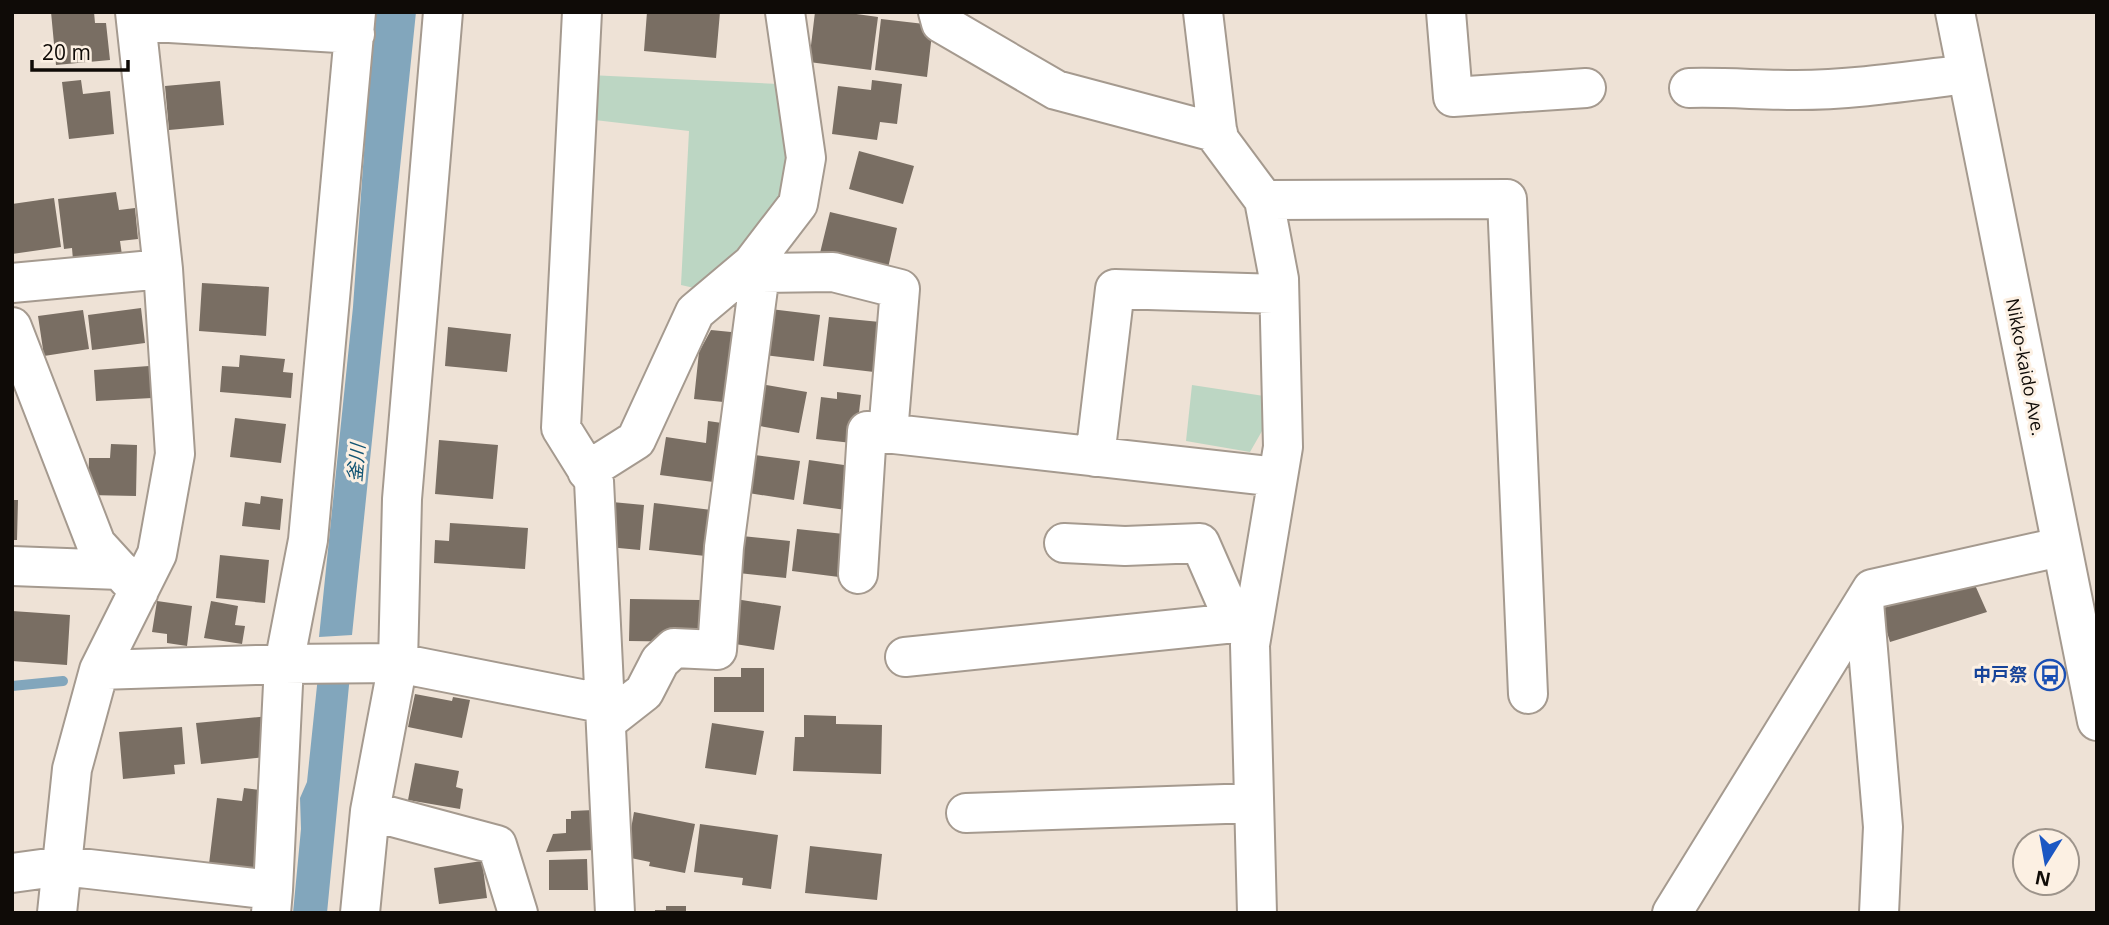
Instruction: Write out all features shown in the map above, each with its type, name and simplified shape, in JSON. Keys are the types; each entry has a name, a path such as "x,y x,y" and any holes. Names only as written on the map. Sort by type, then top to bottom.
{"main road":[{"path":"360,913 370,811 398,663 402,499 443,12"},
{"path":"582,12 561,428 594,481 615,913"},
{"path":"587,471 636,440 695,312 756,268 798,204 806,158 785,12"},
{"path":"938,12 941,23 1056,90 1217,133"},
{"path":"1203,12 1218,138 1264,200 1279,279 1283,447 1245,622"},
{"path":"1446,12 1453,97 1586,88"},
{"name":"Nikko-kaido Ave.","path":"1955,12 2060,547 2097,721"},
{"path":"12,873 63,866 272,901 284,664 308,540 356,23 136,17 163,269 175,454 157,554 129,581 99,670 72,769 63,866 57,913"},
{"path":"1689,88 1730,86 1796,90 1861,87 1967,74"},
{"path":"1264,200 1507,199 1528,694"},
{"path":"756,268 833,272 900,289 888,433"},
{"path":"99,670 398,663 607,713 644,692 660,661 674,648 716,650 724,547 756,268"},
{"path":"12,283 163,269"},
{"path":"1096,457 1115,289 1279,294"},
{"path":"12,327 96,544 129,581"},
{"path":"858,574 867,431 1278,477"},
{"path":"1064,543 1125,546 1200,543 1245,622 1250,645 1256,913"},
{"path":"1672,913 1872,589 2060,547"},
{"path":"12,566 129,581"},
{"path":"1864,601 1883,827 1879,913"},
{"path":"905,657 1245,622"},
{"path":"966,813 1254,803"},
{"path":"370,811 497,845 518,913"}],"green space":[{"path":"589,75 779,84 788,158 786,182 775,216 703,290 681,285 689,131 586,119"},
{"path":"1192,385 1264,396 1262,431 1250,452 1186,441"}],"water":[{"name":"釜川","path":"374,12 416,12 352,635 319,637 353,307"},
{"path":"350,675 327,913 293,913 301,829 300,798 307,782 318,676"}],"building":[{"path":"51,12 94,12 95,23 106,23 110,60 56,65"},
{"path":"647,12 720,12 716,58 644,51"},
{"path":"815,12 842,12 878,17 871,70 809,62"},
{"path":"881,19 933,25 927,77 875,70"},
{"path":"81,80 83,94 110,91 114,134 69,139 62,82"},
{"path":"872,80 902,84 897,124 880,122 877,140 832,134 838,86 871,90"},
{"path":"220,81 224,125 169,130 165,86"},
{"path":"859,151 914,166 903,204 849,189"},
{"path":"116,192 119,210 135,208 138,239 120,241 122,255 73,260 72,248 64,249 58,199"},
{"path":"54,198 61,247 12,254 12,204"},
{"path":"830,212 897,228 888,268 820,253"},
{"path":"202,283 269,287 266,336 199,331"},
{"path":"141,308 145,343 92,350 88,315"},
{"path":"761,308 820,315 814,361 755,354"},
{"path":"83,310 89,349 44,356 38,316"},
{"path":"829,317 880,322 874,372 823,366"},
{"path":"448,327 511,334 507,372 445,366"},
{"path":"711,330 741,333 733,403 694,399 699,352"},
{"path":"240,355 285,359 283,372 293,373 291,398 220,392 222,366 239,367"},
{"path":"149,366 152,398 96,401 94,370"},
{"path":"755,383 807,392 799,433 748,424"},
{"path":"837,392 861,395 852,443 816,439 821,397 837,399"},
{"path":"235,418 286,424 281,463 230,457"},
{"path":"708,421 729,424 721,483 660,475 666,437 706,443"},
{"path":"439,440 498,445 493,499 435,494"},
{"path":"111,444 137,445 136,496 88,495 89,458 110,458"},
{"path":"748,454 800,461 794,500 742,492"},
{"path":"809,460 851,466 846,510 803,504"},
{"path":"261,496 283,499 280,530 242,526 245,502 260,504"},
{"path":"12,500 18,500 17,540 12,540"},
{"path":"612,502 644,505 640,550 608,547"},
{"path":"654,503 720,511 715,557 649,550"},
{"path":"450,523 528,528 525,569 434,563 435,540 449,541"},
{"path":"797,529 844,534 839,577 792,571"},
{"path":"732,535 790,541 786,578 729,572"},
{"path":"220,555 269,560 265,603 216,598"},
{"path":"1971,576 1987,612 1890,642 1880,609 1890,606 1887,598"},
{"path":"729,598 781,606 774,650 722,642"},
{"path":"630,599 700,600 700,642 629,641"},
{"path":"157,601 192,606 187,646 167,643 167,634 152,632"},
{"path":"211,601 238,606 235,625 245,626 242,644 204,638"},
{"path":"12,611 70,615 67,665 12,661"},
{"path":"741,668 764,668 764,712 714,712 714,677 741,677"},
{"path":"415,694 452,701 453,697 470,700 462,738 408,727"},
{"path":"804,715 836,716 836,724 882,725 881,774 793,771 795,737 804,737"},
{"path":"270,716 274,756 201,764 196,723"},
{"path":"712,723 764,731 756,775 705,768"},
{"path":"182,727 185,764 174,765 175,774 123,779 119,732"},
{"path":"415,763 459,771 456,787 463,789 460,809 408,800"},
{"path":"244,788 276,792 267,871 209,864 217,798 242,801"},
{"path":"594,810 595,850 546,852 553,834 566,833 566,819 571,819 571,811"},
{"path":"634,812 695,824 685,873 649,866 650,862 626,857"},
{"path":"700,824 778,835 771,889 742,885 743,878 694,872"},
{"path":"810,846 882,854 877,900 805,893"},
{"path":"587,859 588,890 549,890 549,860"},
{"path":"482,861 487,898 439,904 434,868"},
{"path":"666,906 686,906 686,913 655,913 655,910 666,910"}],"waterway":[{"path":"12,686 63,681"}],"place":[{"name":"中戸祭","path":"2050,675"}]}
